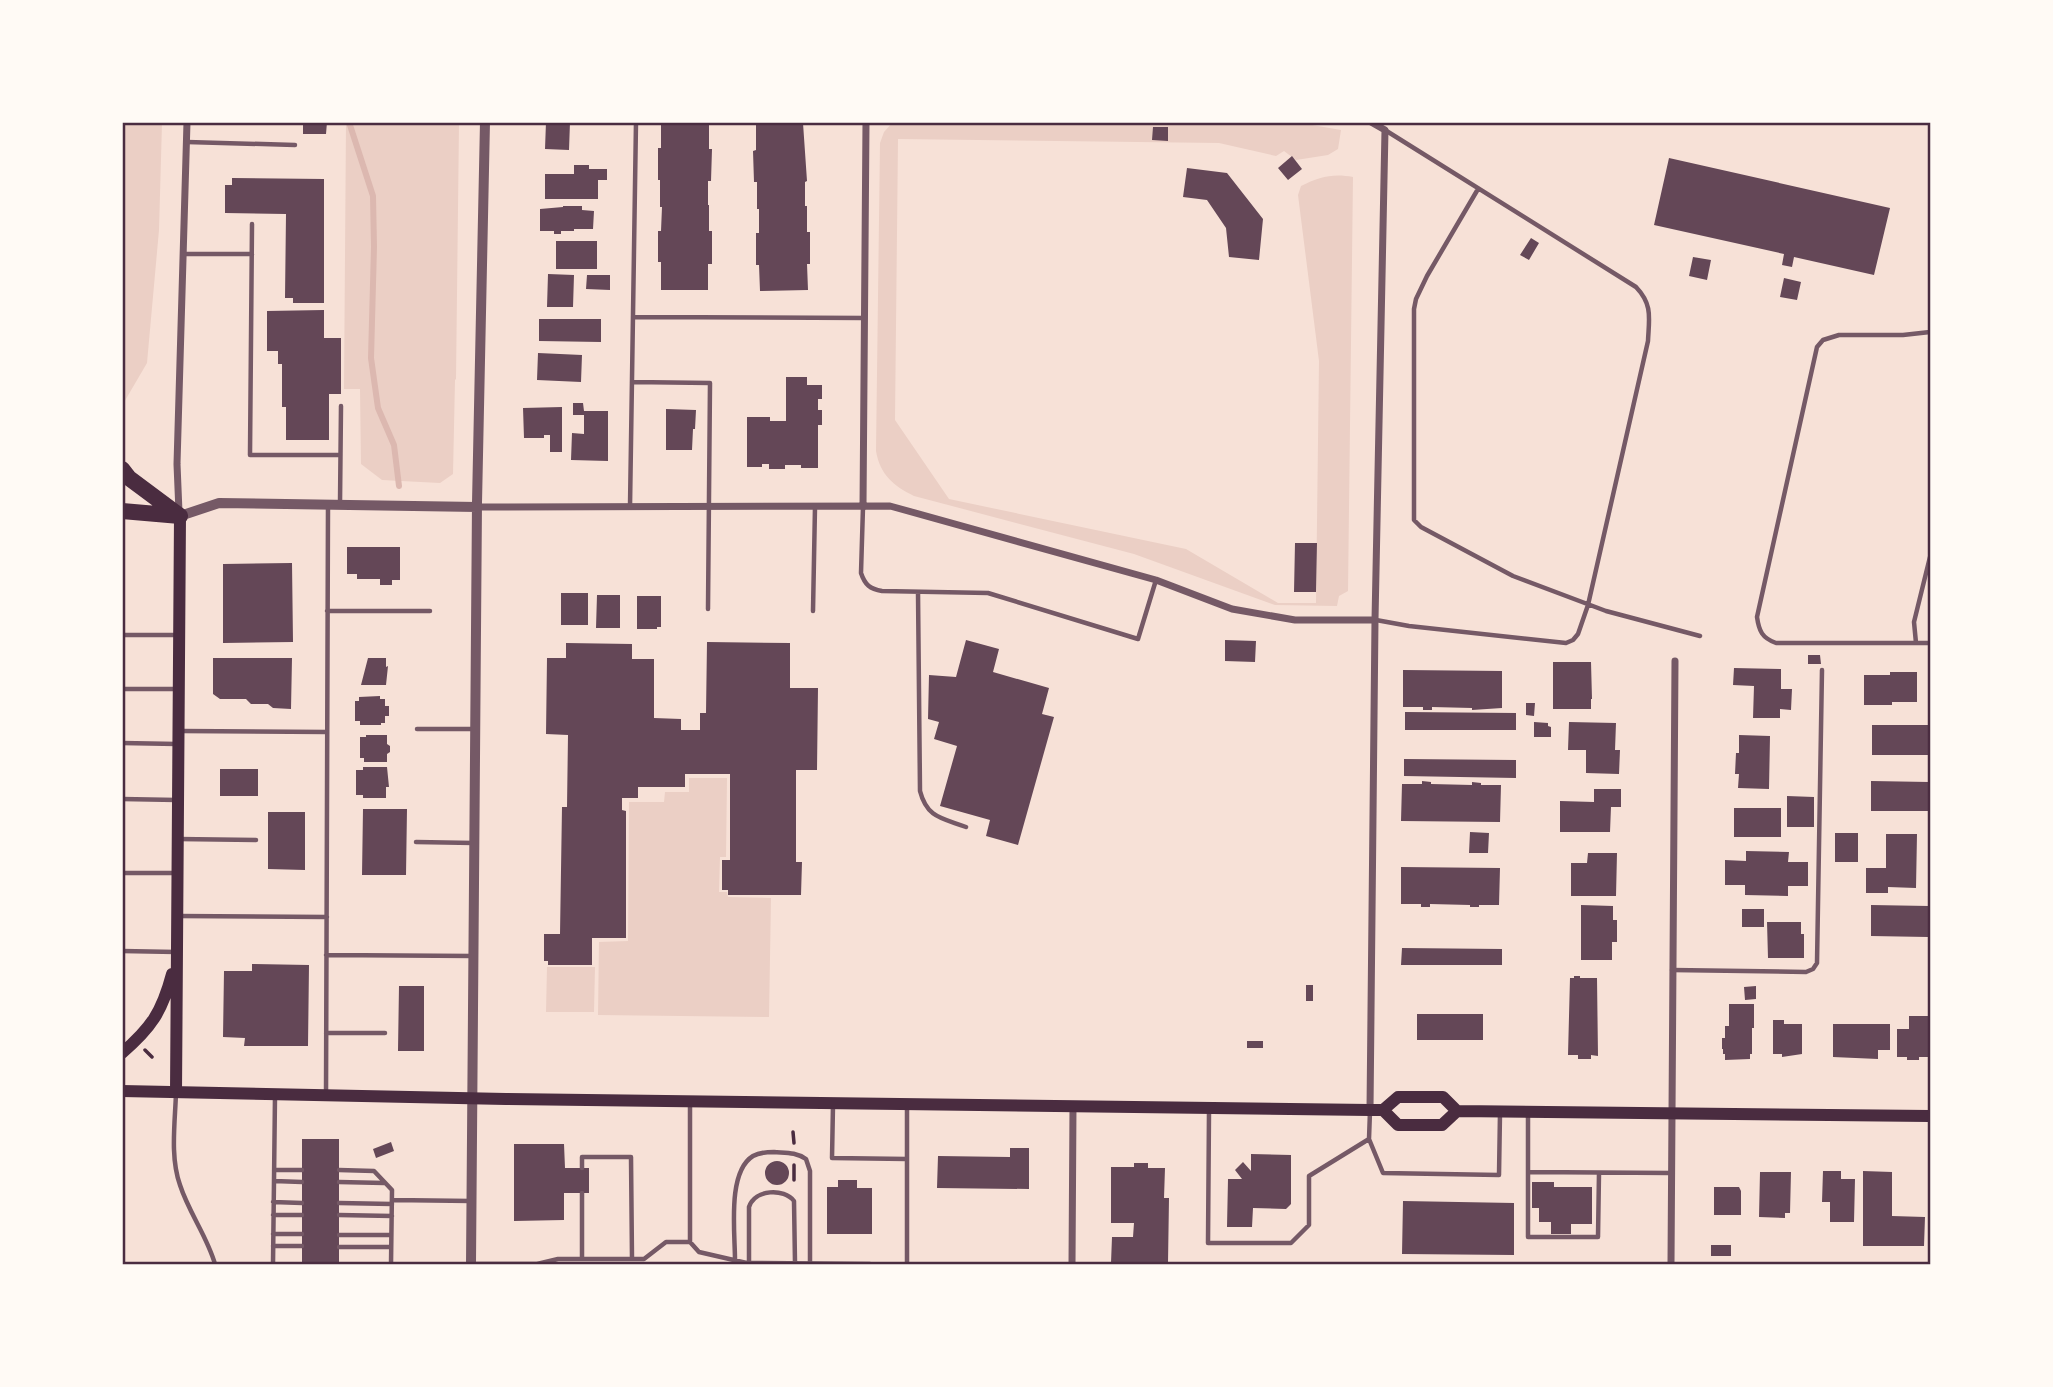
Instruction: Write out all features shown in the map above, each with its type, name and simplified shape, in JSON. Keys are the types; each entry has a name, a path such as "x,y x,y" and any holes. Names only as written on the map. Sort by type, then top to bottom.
{"highway":[{"path":"122,469 129,478 180,516"},
{"path":"122,511 180,516"}],"main road":[{"path":"176,1092 180,516"},
{"path":"122,1053 148,1028 158,1014 169,987 177,955"},
{"path":"122,1091 472,1099 1377,1110 1398,1097 1443,1097 1457,1111 1930,1116"},
{"path":"1377,1110 1398,1125 1443,1125 1457,1111"}],"street":[{"path":"187,122 177,464 180,516 219,503 477,507 890,506 1156,580 1244,611 1295,620 1375,620"},
{"path":"471,1264 477,507 485,122"},
{"path":"863,507 866,122"},
{"path":"1371,122 1385,130 1375,620 1377,1110"},
{"path":"1671,1265 1675,661"},
{"path":"1072,1265 1073,1106"}],"lane":[{"path":"630,507 636,122"},
{"path":"1375,620 1566,643 1573,640 1578,634 1588,605 1648,341 1649,312 1647,299 1636,287 1385,130"},
{"path":"186,142 295,145"},
{"path":"1478,188 1433,265 1416,299 1414,309 1414,520 1421,527 1513,576 1588,605 1700,636"},
{"path":"252,224 250,455 340,456"},
{"path":"183,254 252,254"},
{"path":"633,317 865,318"},
{"path":"1930,332 1903,335 1839,335 1823,340 1817,347 1756,617 1761,634 1766,640 1776,643 1930,643"},
{"path":"632,382 710,383 708,608"},
{"path":"326,1096 327,611 340,456 341,406"},
{"path":"813,611 814,507"},
{"path":"863,507 861,573 864,583 881,592 988,593 1138,639 1156,580"},
{"path":"1916,643 1914,622 1930,557"},
{"path":"918,592 920,791 923,805 932,815 966,827"},
{"path":"327,611 430,611"},
{"path":"122,635 179,635"},
{"path":"1672,970 1806,972 1813,969 1817,963 1822,670"},
{"path":"122,689 178,689"},
{"path":"417,729 476,729"},
{"path":"122,743 178,737 327,732"},
{"path":"122,799 178,800"},
{"path":"178,839 256,840"},
{"path":"416,842 475,843"},
{"path":"122,873 177,873"},
{"path":"177,916 327,917"},
{"path":"122,951 177,955"},
{"path":"326,955 474,956"},
{"path":"326,1033 385,1033"},
{"path":"176,1092 175,1146 179,1183 215,1265"},
{"path":"272,1265 275,1095"},
{"path":"690,1101 690,1242 699,1252 750,1263 870,1265"},
{"path":"833,1103 832,1158 907,1159"},
{"path":"907,1104 907,1265"},
{"path":"1209,1108 1208,1243 1290,1243 1309,1225 1310,1176 1369,1139"},
{"path":"1377,1110 1369,1139 1383,1174 1499,1175 1500,1111"},
{"path":"1528,1112 1528,1237 1598,1237 1598,1173"},
{"path":"735,1260 735,1190 743,1165 760,1152 794,1153 806,1159 810,1171 810,1264"},
{"path":"582,1168 582,1157 631,1157 632,1259"},
{"path":"274,1170 302,1170"},
{"path":"339,1170 374,1171 392,1190 391,1265"},
{"path":"1528,1172 1670,1174"},
{"path":"274,1181 302,1182"},
{"path":"339,1182 385,1183"},
{"path":"582,1193 582,1259"},
{"path":"750,1263 751,1200 762,1193 782,1193 791,1196 794,1201 795,1264"},
{"path":"339,1203 472,1201"},
{"path":"273,1202 302,1203"},
{"path":"273,1215 302,1215"},
{"path":"339,1215 392,1216"},
{"path":"273,1234 302,1234"},
{"path":"339,1235 391,1235"},
{"path":"471,1264 537,1264 558,1259 644,1259 666,1242 690,1242"},
{"path":"273,1246 302,1246"},
{"path":"339,1247 391,1247"}],"path":[{"path":"793,1132 794,1144"},
{"path":"794,1163 794,1180"}],"shaded area":[{"path":"123,122 162,123 159,230 147,363 123,404"},
{"path":"1295,122 1341,130 1338,149 1328,155 1296,160 1284,151 1276,156 1219,143 898,139 895,420 949,499 1186,549 1278,603 1316,603 1319,361 1298,195 1301,186 1320,178 1339,175 1353,177 1348,591 1339,596 1337,606 1275,605 1134,554 914,496 889,479 881,467 876,451 880,143 884,132 892,123"},
{"path":"346,123 459,123 453,474 440,483 382,480 361,464 360,389 344,389"},
{"path":"689,778 727,778 726,857 720,857 719,892 727,892 728,897 771,898 769,1017 598,1015 599,942 628,941 629,802 664,802 665,792 689,792"},
{"path":"547,967 595,967 594,1012 546,1012"}],"building":[{"path":"303,122 327,122 326,134 303,134"},
{"path":"546,122 570,122 569,150 545,149"},
{"path":"661,122 709,122 709,149 712,149 708,205 709,231 712,231 712,264 708,264 708,290 661,290 658,231 661,231 662,207 658,180 658,148 661,148"},
{"path":"803,123 807,181 805,206 807,232 810,232 808,290 760,291 759,265 756,265 759,209 757,182 754,182 753,151 756,150 756,124"},
{"path":"1153,127 1168,127 1168,141 1152,140"},
{"path":"1292,156 1302,169 1288,180 1278,168"},
{"path":"1669,158 1890,208 1874,275 1794,257 1792,267 1782,265 1784,254 1654,225"},
{"path":"574,165 589,165 589,169 607,169 607,180 598,180 598,199 545,199 545,174 574,174"},
{"path":"1187,168 1227,173 1263,219 1259,260 1229,257 1226,228 1207,200 1183,197"},
{"path":"232,178 324,179 324,303 293,303 293,298 285,298 286,214 225,213 225,185 232,185"},
{"path":"582,206 582,210 594,211 593,229 561,231 561,234 540,231 540,209"},
{"path":"1531,238 1539,243 1529,260 1520,255"},
{"path":"556,241 597,241 597,269 556,269"},
{"path":"1693,257 1711,260 1707,280 1689,276"},
{"path":"548,274 574,275 573,307 547,307"},
{"path":"587,275 610,275 610,290 586,289"},
{"path":"1784,278 1801,282 1797,300 1780,297"},
{"path":"324,310 324,338 341,338 341,394 329,394 329,440 286,440 286,407 282,407 282,364 278,364 278,351 267,351 267,311"},
{"path":"539,319 601,319 601,342 539,341"},
{"path":"538,353 582,355 581,382 537,380"},
{"path":"786,377 807,377 807,385 822,385 822,399 818,399 818,410 822,410 822,425 818,425 818,468 785,465 785,469 769,469 769,464 747,467 747,417 770,417 770,421 786,421"},
{"path":"573,403 583,403 584,411 608,411 608,461 571,460 572,433 584,434 584,415 573,415"},
{"path":"562,407 562,452 550,452 550,435 544,435 544,438 524,438 523,408"},
{"path":"666,409 696,410 692,450 666,450"},
{"path":"1295,543 1317,543 1316,592 1294,592"},
{"path":"347,547 400,547 400,580 392,580 392,585 380,585 380,579 357,579 357,574 347,574"},
{"path":"292,563 293,642 223,643 223,564"},
{"path":"561,593 588,593 588,625 561,625"},
{"path":"597,595 620,595 620,628 596,628"},
{"path":"637,596 661,596 661,627 637,629"},
{"path":"966,640 999,649 993,672 1049,688 1042,714 1054,717 1018,845 986,836 990,820 940,806 957,746 934,739 939,722 928,719 929,675 956,677"},
{"path":"1225,640 1256,641 1255,662 1225,661"},
{"path":"707,642 790,643 790,688 818,688 817,770 796,770 796,862 802,862 801,895 728,895 728,890 722,890 722,860 730,860 730,774 685,774 685,787 638,787 638,798 622,798 622,810 626,811 626,938 592,938 592,965 548,965 548,961 544,961 544,934 560,934 562,807 567,807 568,735 546,734 547,658 566,658 566,643 632,644 632,659 654,659 654,718 681,719 681,730 700,730 700,713 706,713"},
{"path":"1808,655 1820,655 1821,664 1808,664"},
{"path":"213,658 292,658 291,709 273,708 268,704 251,704 246,699 220,699 213,694"},
{"path":"368,658 386,658 386,685 361,685"},
{"path":"1553,662 1591,662 1591,709 1553,709"},
{"path":"1734,668 1781,669 1781,689 1792,689 1791,710 1780,709 1780,718 1753,718 1754,686 1733,685"},
{"path":"1403,670 1502,671 1502,708 1472,710 1432,707 1432,710 1423,710 1423,707 1403,707"},
{"path":"1890,672 1917,672 1917,702 1864,705 1864,675 1890,675"},
{"path":"380,696 380,699 385,699 385,706 389,706 389,716 385,716 385,723 360,725 360,721 355,721 355,701 359,701 359,697"},
{"path":"1526,703 1535,703 1534,716 1526,715"},
{"path":"1405,712 1516,713 1516,730 1405,730"},
{"path":"1534,722 1548,723 1551,737 1534,737"},
{"path":"1569,722 1616,723 1615,750 1620,750 1619,774 1586,773 1586,750 1568,750"},
{"path":"1872,725 1930,725 1930,755 1872,755"},
{"path":"387,735 390,752 387,754 387,762 364,762 364,758 360,758 360,737"},
{"path":"1739,735 1770,736 1769,789 1738,788 1739,774 1735,774"},
{"path":"1404,759 1516,760 1516,778 1404,776"},
{"path":"363,767 387,767 389,787 386,787 386,798 363,798 363,795 356,795 356,770 363,770"},
{"path":"220,769 258,769 258,796 220,796"},
{"path":"1422,781 1431,784 1472,785 1472,782 1501,785 1500,822 1401,821 1402,784 1422,784"},
{"path":"1871,781 1929,782 1929,811 1871,811"},
{"path":"1594,789 1621,789 1621,807 1611,807 1610,832 1560,832 1560,801 1594,802"},
{"path":"1787,796 1814,797 1814,827 1787,827"},
{"path":"1734,808 1781,808 1781,837 1734,837"},
{"path":"363,809 407,809 406,875 362,875"},
{"path":"268,812 305,812 305,870 268,869"},
{"path":"1470,832 1489,833 1488,853 1469,853"},
{"path":"1835,833 1858,833 1858,862 1835,862"},
{"path":"1886,834 1917,834 1916,888 1888,887 1888,893 1866,893 1866,868 1886,868"},
{"path":"1746,851 1789,852 1788,862 1808,862 1808,886 1788,886 1788,896 1745,895 1745,885 1725,885 1725,860 1746,861"},
{"path":"1588,853 1617,853 1616,896 1571,896 1571,863 1587,863"},
{"path":"1401,867 1500,868 1499,905 1470,907 1430,904 1430,907 1421,907 1421,904 1401,904"},
{"path":"1581,905 1613,906 1613,920 1617,920 1617,942 1612,942 1612,960 1581,960"},
{"path":"1871,905 1929,906 1928,937 1871,936"},
{"path":"1742,909 1764,909 1764,927 1742,927"},
{"path":"1767,922 1801,922 1804,958 1768,958"},
{"path":"1402,948 1502,949 1502,965 1401,965"},
{"path":"252,964 309,965 308,1046 244,1046 245,1038 223,1037 224,971 252,971"},
{"path":"1570,978 1597,978 1598,1056 1591,1055 1591,1059 1578,1059 1578,1055 1568,1055"},
{"path":"1306,985 1313,985 1313,1001 1306,1001"},
{"path":"399,986 424,986 424,1051 398,1051"},
{"path":"1756,986 1756,999 1745,1000 1744,987"},
{"path":"1729,1004 1754,1004 1750,1059 1725,1060 1722,1038 1725,1038 1725,1026 1729,1026"},
{"path":"1417,1014 1483,1014 1483,1040 1417,1040"},
{"path":"1909,1016 1928,1016 1929,1057 1907,1060 1907,1057 1897,1057 1897,1029 1909,1029"},
{"path":"1773,1020 1784,1020 1784,1024 1802,1024 1802,1054 1782,1057 1782,1054 1773,1054"},
{"path":"1833,1024 1890,1024 1890,1050 1878,1050 1878,1059 1833,1057"},
{"path":"1247,1041 1263,1041 1263,1048 1247,1048"},
{"path":"302,1139 339,1139 339,1264 302,1264"},
{"path":"391,1142 394,1151 376,1158 373,1149"},
{"path":"514,1144 564,1144 565,1168 589,1168 589,1193 564,1193 564,1220 514,1221"},
{"path":"1010,1148 1029,1148 1029,1189 937,1188 938,1156 1010,1157"},
{"path":"1251,1154 1291,1155 1291,1204 1286,1209 1253,1208 1252,1227 1227,1227 1228,1179 1242,1179 1235,1170 1243,1162 1251,1171"},
{"path":"777,1161 786,1164 789,1173 786,1182 777,1185 768,1182 765,1173 768,1164"},
{"path":"1134,1163 1148,1163 1148,1168 1165,1168 1164,1198 1169,1198 1168,1263 1111,1263 1112,1237 1133,1237 1134,1223 1111,1223 1111,1167 1134,1167"},
{"path":"1823,1171 1841,1171 1841,1179 1855,1179 1854,1222 1830,1222 1830,1202 1822,1202"},
{"path":"1863,1171 1892,1172 1892,1216 1925,1217 1924,1246 1863,1246"},
{"path":"1760,1172 1791,1172 1790,1213 1785,1213 1785,1218 1759,1217"},
{"path":"838,1180 857,1180 857,1188 872,1188 872,1234 827,1234 827,1187 838,1187"},
{"path":"1532,1182 1554,1182 1554,1187 1592,1187 1592,1224 1571,1224 1571,1234 1551,1234 1551,1222 1539,1222 1539,1208 1532,1208"},
{"path":"1714,1187 1739,1187 1741,1215 1714,1215"},
{"path":"1403,1201 1514,1203 1514,1255 1402,1254"},
{"path":"1711,1245 1731,1245 1731,1256 1711,1256"}],"waterway":[{"path":"349,122 373,196 371,358 378,408 394,445 399,486"}]}
